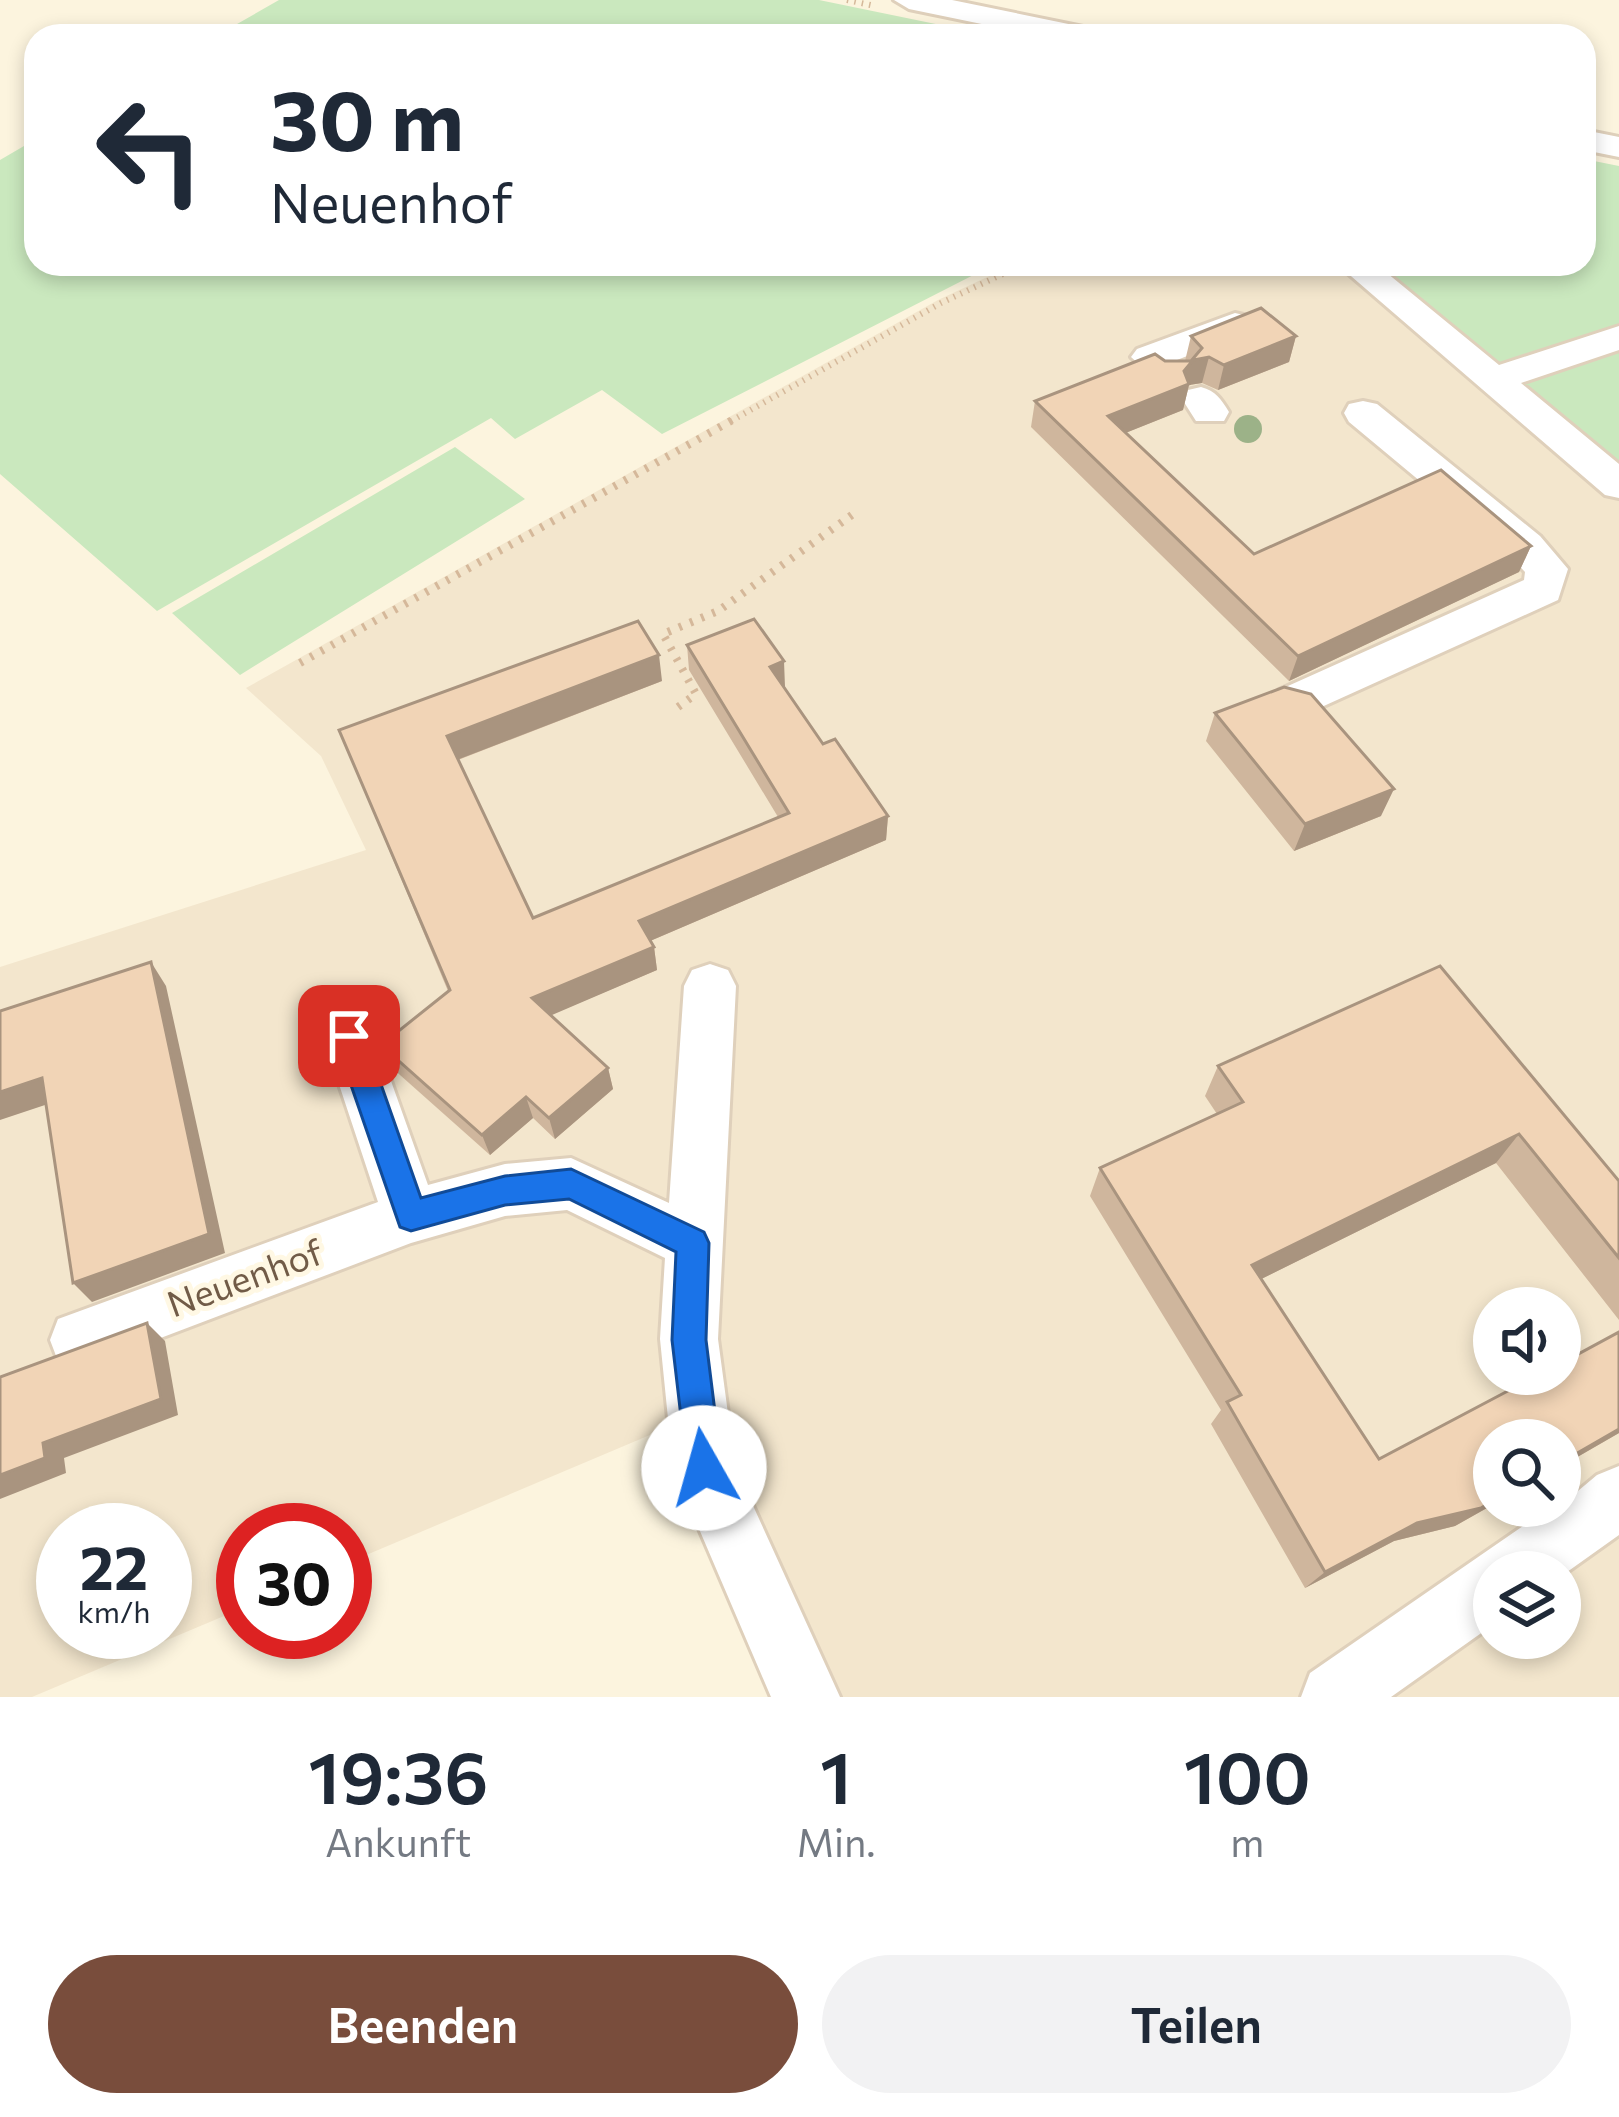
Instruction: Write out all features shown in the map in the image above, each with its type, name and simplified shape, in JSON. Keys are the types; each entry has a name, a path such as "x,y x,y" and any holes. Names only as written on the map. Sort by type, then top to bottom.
{"street":[{"path":"909,0 1021,24"},
{"path":"1370,276 1619,485"},
{"path":"1194,395 1150,357 1235,324"},
{"path":"1496,379 1619,337"},
{"path":"1295,702 1543,589 1546,568 1525,546 1363,412"},
{"path":"710,986 689,1340 704,1468 780,1647 807,1697"},
{"path":"349,1036 411,1216"},
{"name":"Neuenhof","path":"79,1340 411,1216 505,1190 571,1184 693,1243"},
{"path":"1542,1551 1619,1497"},
{"path":"1334,1697 1473,1600"}],"path":[{"path":"300,663 846,355 1001,276"},
{"path":"678,707 696,694 663,634 718,611 856,512"}],"shaded area":[{"path":"989,276 1422,276 1619,325 1619,1697 771,1697 657,1432 372,1553 372,1503 216,1503 216,1619 192,1630 192,1503 36,1503 36,1659 122,1659 32,1697 0,1697 0,967 366,850 321,756 246,688 938,300"}],"green space":[{"path":"279,0 819,0 936,24 237,24"},
{"path":"24,146 24,276 971,276 662,434 602,390 515,439 491,418 157,611 0,474 0,160"},
{"path":"1596,161 1619,166 1619,328 1498,367 1382,276 1596,276"},
{"path":"1619,350 1619,476 1517,384"},
{"path":"455,447 525,499 240,675 172,613"}],"building":[{"path":"1261,308 1296,336 1224,365 1209,357 1193,360 1184,371 1189,384 1108,416 1254,554 1441,470 1531,546 1298,656 1035,401 1155,354 1165,361 1191,361 1202,348 1191,336"},
{"path":"754,619 784,661 770,667 823,744 835,739 888,816 639,921 654,947 532,998 608,1068 549,1118 526,1097 482,1135 381,1045 450,990 339,730 638,621 659,655 447,736 533,918 789,813 687,645"},
{"path":"1284,687 1311,694 1394,789 1305,824 1215,713"},
{"path":"151,962 209,1234 73,1283 42,1078 0,1092 0,1011"},
{"path":"1440,966 1619,1181 1619,1258 1519,1134 1252,1265 1379,1459 1500,1395 1581,1395 1581,1353 1619,1332 1619,1429 1581,1451 1581,1419 1473,1419 1473,1510 1417,1523 1325,1572 1227,1402 1241,1395 1100,1168 1243,1102 1218,1066"},
{"path":"147,1323 161,1399 43,1443 45,1458 0,1475 0,1377"}],"route":[{"path":"349,1036 411,1216 505,1190 571,1184 693,1243 689,1340 704,1468"}]}
